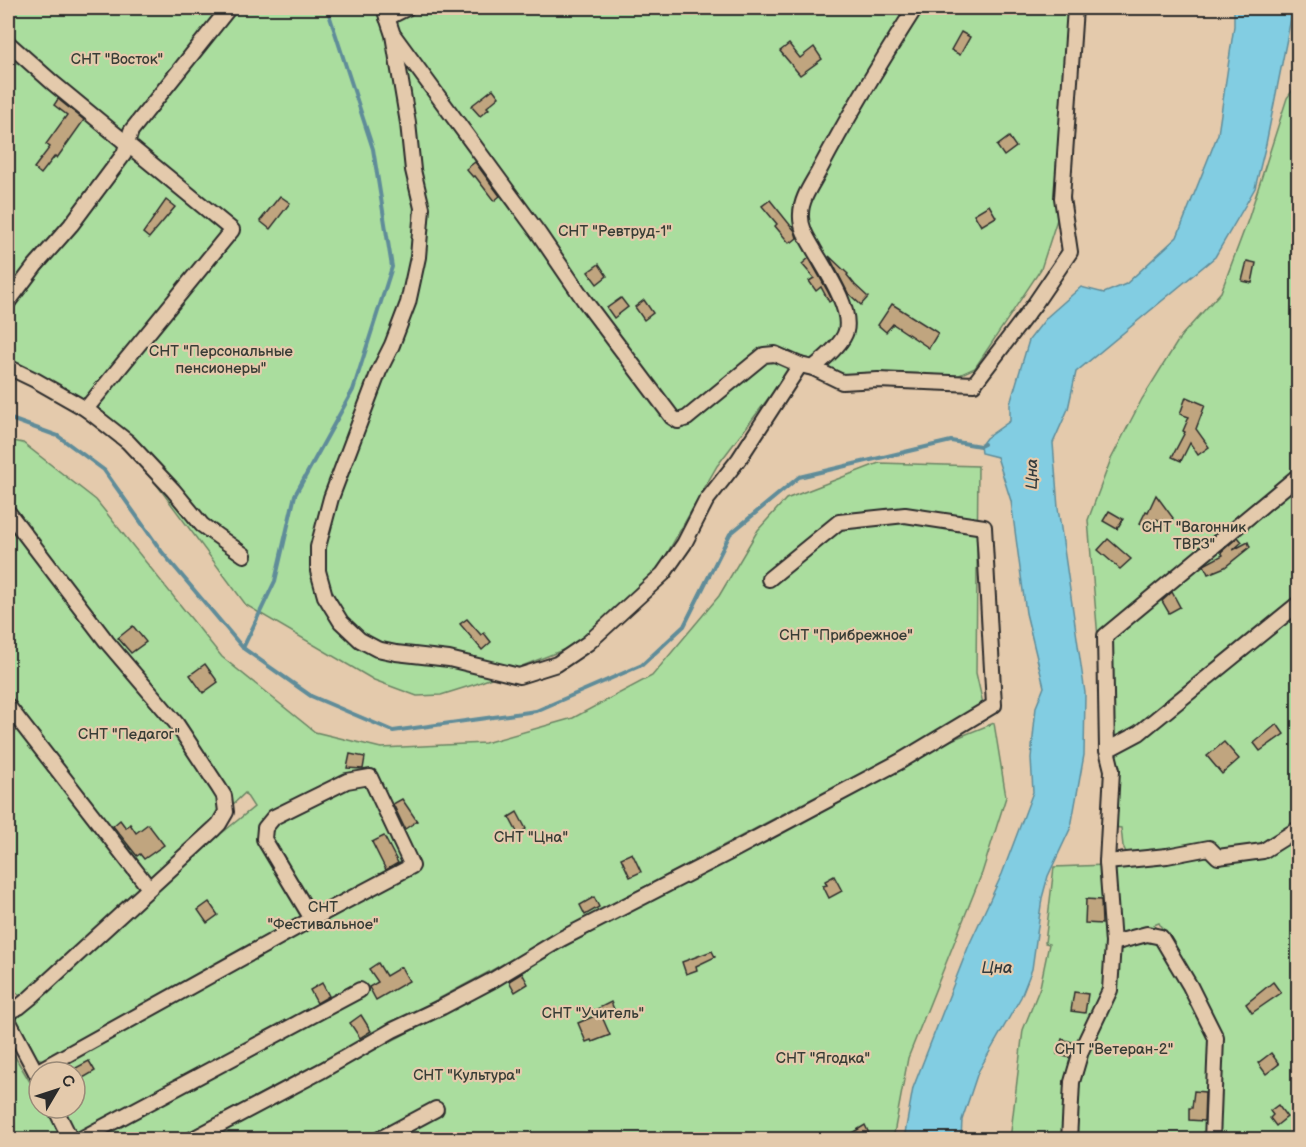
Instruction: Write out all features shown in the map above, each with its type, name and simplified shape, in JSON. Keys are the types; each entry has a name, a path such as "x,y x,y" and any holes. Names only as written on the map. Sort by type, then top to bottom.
{"street":[{"path":"8,302 35,266 71,225 124,154 131,131 229,8"},
{"path":"406,8 386,13 393,35 408,123 413,171 422,208 418,257 408,303 379,371 331,498 318,547 318,571 325,596 341,622 360,640 396,653 449,659 519,676 557,664 597,635 663,574 684,544 706,501 806,367 826,357 844,335 847,322 845,310 804,232 800,215 803,201 833,143 915,8"},
{"path":"393,35 539,234 584,300 672,417 678,421 687,418 764,355 775,354 842,382 878,380 974,384 1034,305 1070,252 1062,198 1075,8"},
{"path":"8,43 52,83 232,230 87,409"},
{"path":"8,367 87,409 128,442 202,525 244,555"},
{"path":"1069,1140 1072,1082 1081,1051 1110,990 1113,943 1107,861 1112,770 1107,750 1105,636 1299,476"},
{"path":"8,512 106,642 176,723 224,796 225,812 219,824 30,998 8,1012"},
{"path":"191,1140 393,1030 493,980 561,939 899,762 994,705 984,527 905,515 839,522 769,579"},
{"path":"1107,750 1139,733 1299,604"},
{"path":"8,706 148,888"},
{"path":"64,1060 312,919 412,866 370,777 347,781 274,817 266,828 264,839 312,919"},
{"path":"1107,861 1167,856 1209,848 1218,857 1263,851 1299,829"},
{"path":"1113,943 1147,934 1161,937 1190,986 1216,1038 1212,1140"},
{"path":"80,1140 360,990"},
{"path":"8,1020 30,1060"},
{"path":"378,1140 436,1109"},
{"path":"61,1120 71,1140"}],"green space":[{"name":"СНТ \"Восток\"","path":"8,8 224,8 124,132 8,35"},
{"name":"СНТ \"Ревтруд-1\"","path":"234,8 1074,8 1061,207 1041,269 975,368 955,377 851,387 792,367 717,466 657,571 618,612 573,646 476,684 441,695 417,696 374,680 246,605 137,458 140,453 8,362 8,51 132,146 134,132"},
{"name":"СНТ \"Вагонник ТВРЗ\"","path":"1298,83 1298,1139 1217,1139 1219,1035 1159,923 1154,925 1211,1039 1206,1139 1010,1140 1023,1030 1040,987 1049,944 1045,943 1054,867 1132,864 1123,846 1121,828 1114,827 1088,520 1111,459 1142,399 1181,336 1221,292 1248,220 1287,98"},
{"path":"8,440 23,443 96,500 222,657 315,732 381,748 485,743 573,718 652,676 719,596 758,530 786,499 879,463 978,466 976,673 984,708 576,923 176,1139 78,1139 69,1120 87,1120 87,1060 53,1060 51,1056 43,1060 37,1058 15,1016 191,858 254,807 245,793 22,998 8,984"},
{"path":"994,723 1006,797 982,873 908,1058 893,1139 200,1140 399,1037 659,895 949,741"},
{"path":"8,1045 27,1077 27,1120 52,1120 62,1139 8,1139"}],"water":[{"name":"Цна","path":"1234,8 1293,8 1255,188 1215,257 1076,372 1068,409 1053,443 1058,508 1085,693 1084,755 1071,827 1048,876 1042,898 1032,969 1021,997 978,1072 962,1120 961,1139 904,1139 913,1088 969,945 1002,874 1033,792 1031,758 1036,707 1044,687 1026,613 1011,501 997,457 981,453 980,446 986,438 1010,421 1010,404 1029,340 1047,317 1081,287 1104,293 1126,284 1177,237 1218,134 1234,26"}],"building":[{"path":"961,32 970,37 960,55 951,50"},
{"path":"789,44 800,58 814,47 822,59 800,75 780,51"},
{"path":"493,89 499,97 480,116 471,106"},
{"path":"58,99 84,120 57,158 55,156 41,174 34,168 50,147 46,144 67,115 54,105"},
{"path":"1009,137 1016,147 1004,156 997,146"},
{"path":"475,162 500,196 494,201 475,176 473,177 466,169"},
{"path":"280,196 290,203 270,229 260,221"},
{"path":"166,200 175,207 149,238 143,233"},
{"path":"770,200 795,231 797,238 792,242 789,243 762,206"},
{"path":"989,205 996,217 981,226 974,214"},
{"path":"829,256 868,297 861,305 848,293"},
{"path":"809,258 832,300 829,302 821,287 816,291 809,281 814,278 802,264"},
{"path":"1247,261 1256,263 1252,283 1242,281"},
{"path":"599,264 607,276 597,284 588,272"},
{"path":"621,298 628,307 614,318 607,308"},
{"path":"644,300 653,313 644,320 635,307"},
{"path":"892,304 938,333 929,348 893,324 886,332 878,325"},
{"path":"1186,397 1205,405 1196,429 1209,447 1198,455 1190,443 1181,461 1172,457 1185,432 1183,431 1189,417 1180,414"},
{"path":"1156,495 1173,518 1168,526 1157,519 1153,528 1140,523"},
{"path":"1109,511 1123,519 1117,529 1103,521"},
{"path":"1238,537 1242,542 1233,550 1248,542 1250,547 1225,567 1208,574 1204,565 1223,555 1221,552"},
{"path":"1108,539 1131,559 1120,569 1098,550"},
{"path":"1172,592 1180,607 1169,613 1162,601"},
{"path":"467,619 481,635 484,633 491,642 482,650 460,624"},
{"path":"133,626 146,642 131,653 118,638"},
{"path":"205,664 218,682 203,693 190,675"},
{"path":"1277,724 1284,734 1260,751 1254,743"},
{"path":"1224,742 1239,759 1222,774 1207,756"},
{"path":"350,754 365,757 363,769 347,768"},
{"path":"402,799 417,821 405,829 393,804"},
{"path":"517,812 526,829 518,834 509,817"},
{"path":"120,820 126,828 130,824 136,833 148,824 164,845 144,859 140,854 137,856 113,826"},
{"path":"384,836 398,863 386,870 372,842"},
{"path":"632,853 641,872 630,877 621,858"},
{"path":"834,876 842,891 829,898 823,886 827,885 825,881"},
{"path":"594,897 599,907 585,915 580,905"},
{"path":"1086,899 1101,900 1102,924 1085,923"},
{"path":"209,902 218,915 207,923 198,910"},
{"path":"712,951 715,957 696,966 697,970 686,974 682,962"},
{"path":"378,963 386,976 401,967 409,981 376,1000 369,987 378,982 369,969"},
{"path":"522,973 528,984 515,992 509,981"},
{"path":"1273,982 1281,993 1252,1013 1246,1004"},
{"path":"322,983 329,996 317,1003 310,990"},
{"path":"1074,992 1088,994 1085,1013 1071,1011"},
{"path":"611,1002 616,1014 603,1019 610,1035 586,1042 578,1023 597,1015 595,1010"},
{"path":"361,1015 371,1031 360,1038 350,1023"},
{"path":"1062,1039 1075,1043 1070,1058 1057,1054"},
{"path":"1271,1053 1279,1064 1266,1074 1258,1063"},
{"path":"89,1061 95,1071 87,1076 87,1062"},
{"path":"1194,1091 1205,1092 1204,1121 1189,1120 1189,1108 1192,1108"},
{"path":"1278,1105 1287,1117 1276,1126 1270,1118 1273,1115 1270,1111"},
{"path":"865,1125 872,1140 839,1140 857,1130"}],"waterway":[{"path":"243,648 275,581 295,495 353,390 392,267 373,149 327,8"},
{"path":"8,418 58,436 104,470 162,552 243,648 311,696 393,731 536,711 642,665 684,626 730,534 799,477 951,441 980,446 984,444"}],"park label":[{"name":"СНТ \"Персональные пенсионеры\"","path":"221,360"},
{"name":"СНТ \"Прибрежное\"","path":"846,635"},
{"name":"СНТ \"Педагог\"","path":"129,734"},
{"name":"СНТ \"Цна\"","path":"531,837"},
{"name":"СНТ \"Фестивальное\"","path":"323,916"},
{"name":"СНТ \"Учитель\"","path":"593,1013"},
{"name":"СНТ \"Ветеран-2\"","path":"1114,1049"},
{"name":"СНТ \"Ягодка\"","path":"823,1058"},
{"name":"СНТ \"Культура\"","path":"467,1075"}]}
